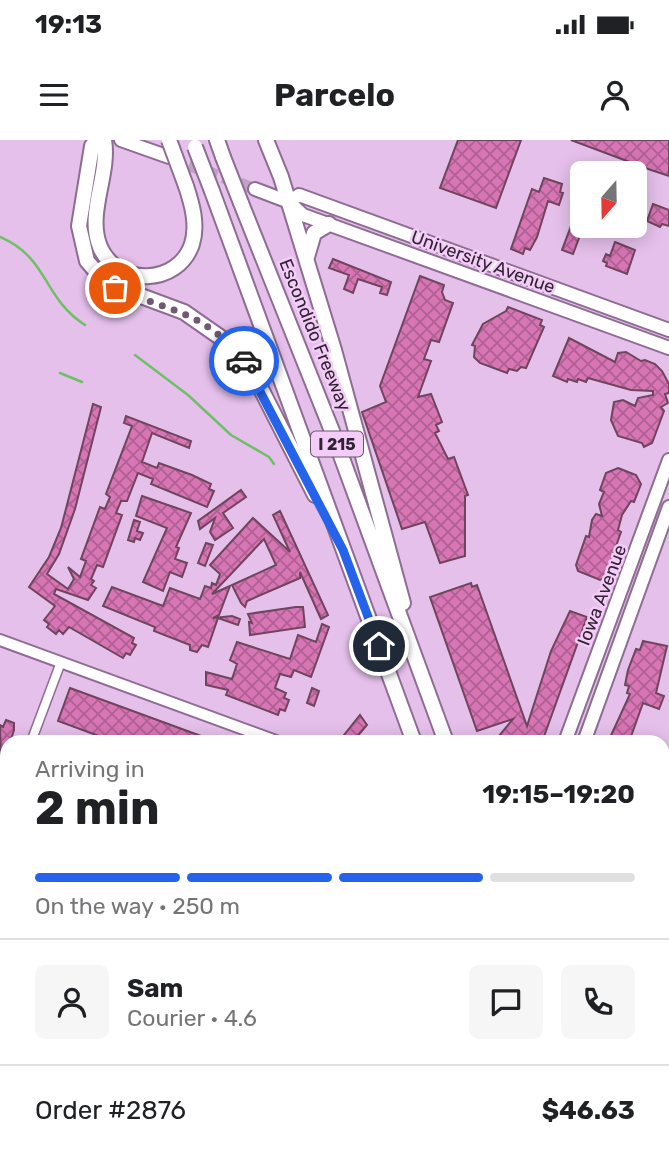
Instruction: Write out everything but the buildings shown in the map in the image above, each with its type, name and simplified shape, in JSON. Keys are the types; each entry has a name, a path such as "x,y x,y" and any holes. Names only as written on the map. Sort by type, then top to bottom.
{"highway":[{"path":"97,140 92,146 79,226 87,261 106,283 184,312 207,326 237,352 257,381 343,550"},
{"path":"104,140 106,152 97,204 97,237 111,264 126,273 150,277 162,274 186,256 194,230 186,186 169,140"},
{"name":"Escondido Freeway","path":"217,140 332,431 443,735"},
{"path":"266,140 289,202 344,384 426,689"},
{"name":"I 215","path":"194,144 411,735"},
{"path":"306,259 314,233 329,224"}],"main road":[{"path":"121,140 169,157"},
{"name":"University Avenue","path":"255,189 289,202 303,215 669,348"},
{"name":"University Avenue","path":"289,202 299,195 669,330"},
{"name":"Iowa Avenue","path":"568,735 669,460"},
{"name":"Iowa Avenue","path":"587,735 669,507"}],"street":[{"path":"0,640 260,735"},
{"path":"34,735 61,662"}],"waterway":[{"path":"0,237 28,256 60,302 85,325"},
{"path":"135,355 188,395 231,435 269,457 274,464"},
{"path":"60,373 82,382"}],"tunnel":[{"path":"172,159 255,189"}],"way so far":[{"path":"115,288 171,306 200,321 227,342 244,361"}],"route":[{"path":"244,361 257,381 343,550 379,646"}]}
